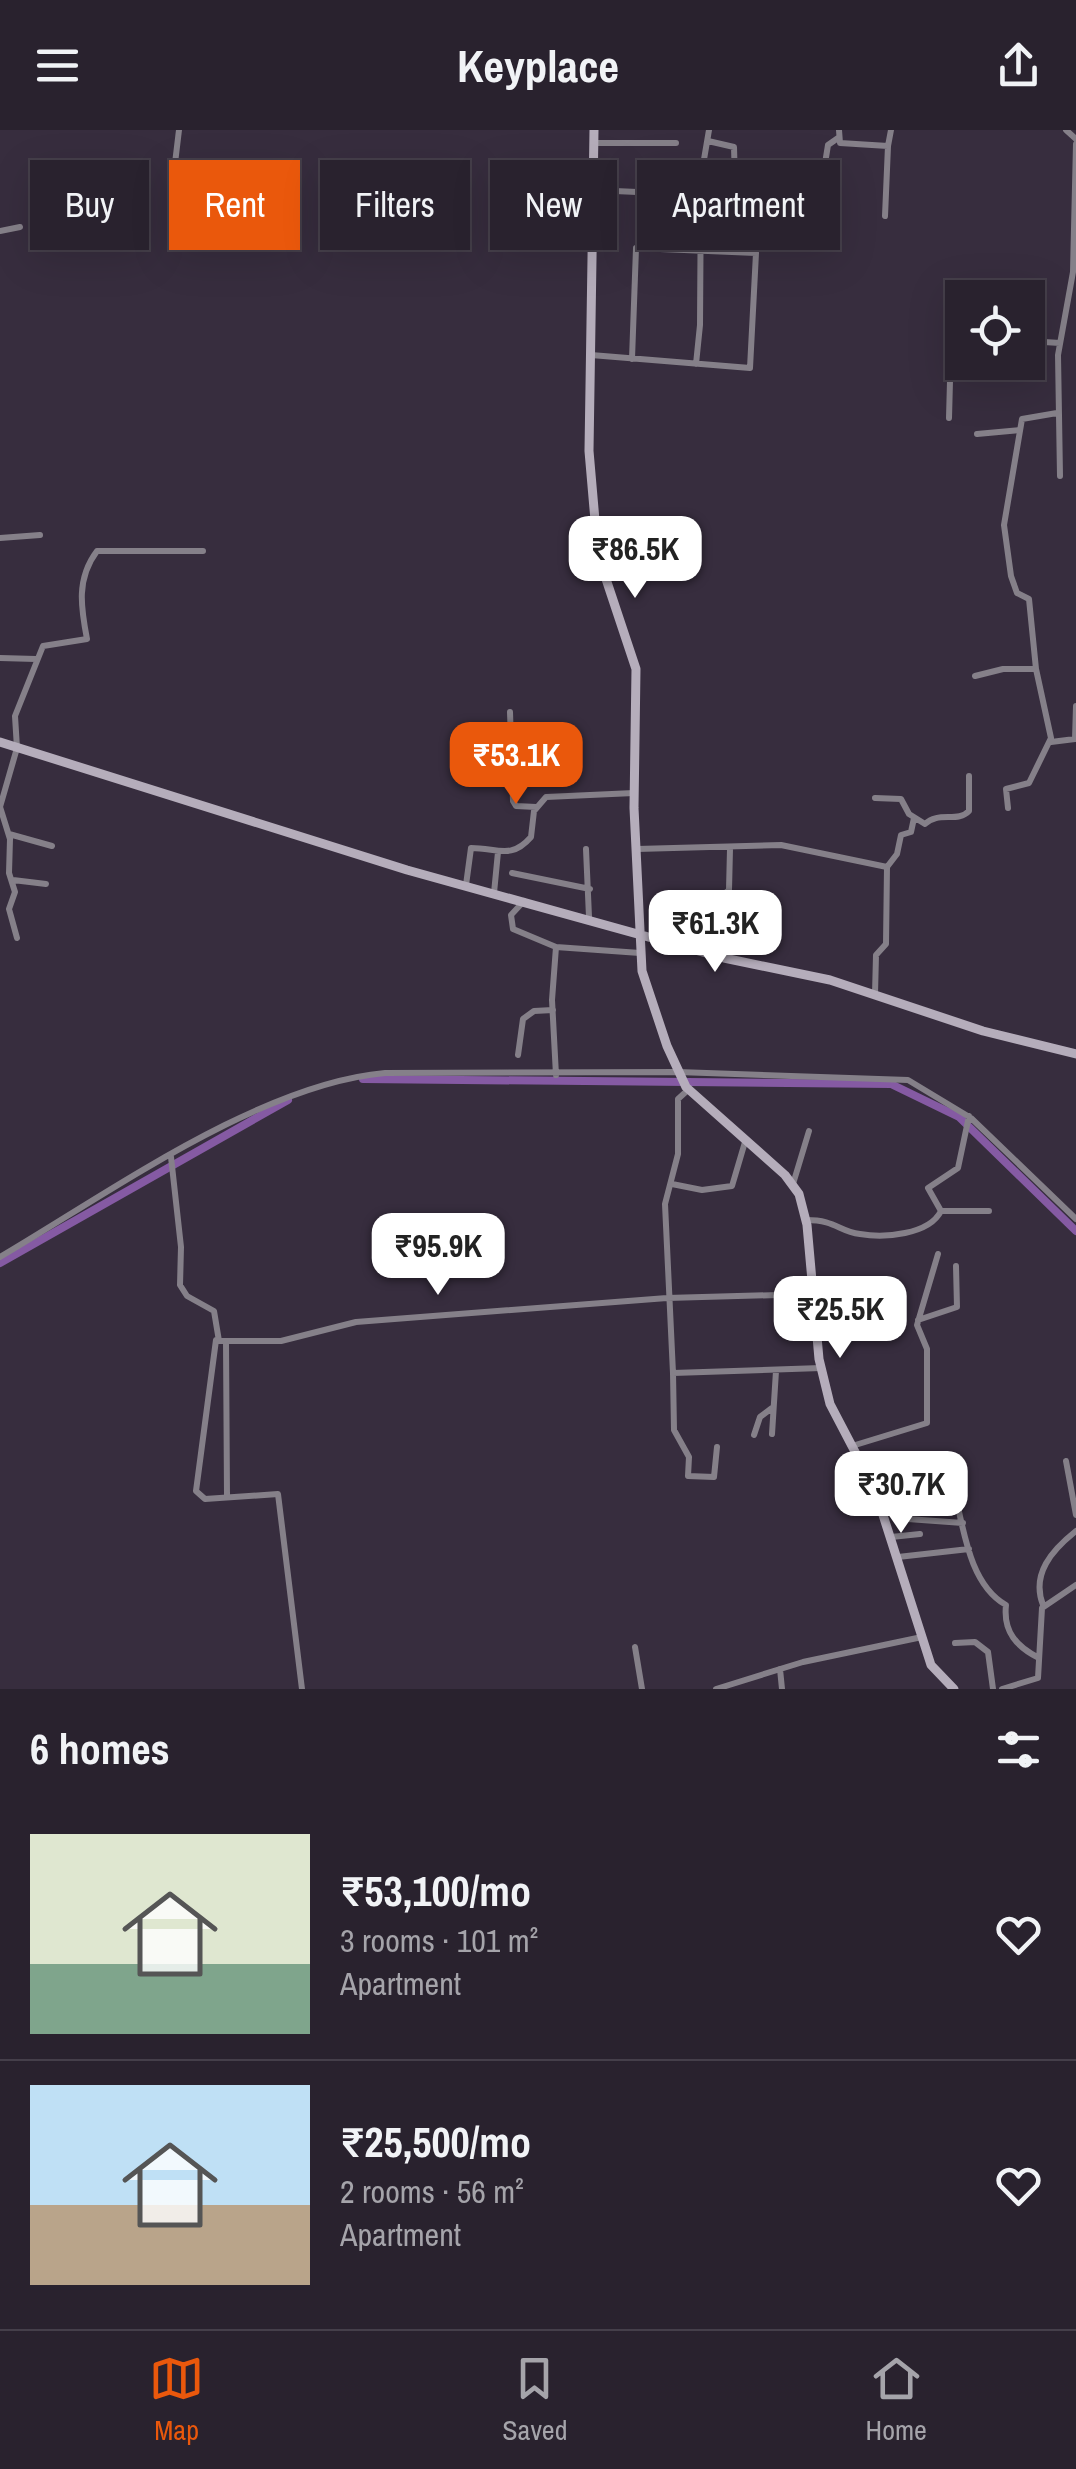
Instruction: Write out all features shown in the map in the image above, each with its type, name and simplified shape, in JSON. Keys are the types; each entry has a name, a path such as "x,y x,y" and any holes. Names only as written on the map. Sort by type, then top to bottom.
{"street":[{"path":"176,160 180,130"},
{"path":"594,130 594,160"},
{"path":"704,160 709,130"},
{"path":"885,216 891,130"},
{"path":"1060,476 1060,343 1073,272 1076,142 1066,130"},
{"path":"826,160 828,146 839,134 842,143 888,146"},
{"path":"708,141 734,147 737,252"},
{"path":"594,143 676,143"},
{"path":"0,231 20,227"},
{"path":"592,250 589,452 598,555 636,668 638,932 652,1008 684,1081 794,1184 806,1220 821,1368 830,1404 883,1514 935,1673 954,1689"},
{"path":"632,358 637,316 631,304 637,250"},
{"path":"590,355 632,358 696,364 750,368 756,252 700,250 696,364"},
{"path":"1045,342 1060,343"},
{"path":"949,418 950,380"},
{"path":"1008,808 1006,790 1029,783 1050,742 1036,669 1029,599 1018,593 1010,576 1004,525 1023,417 1057,413"},
{"path":"976,434 1020,430"},
{"path":"0,538 40,535"},
{"path":"17,938 4,909 15,892 9,834 0,807 17,748 15,716 36,659 50,643 86,639 81,598 86,569 96,551 203,551"},
{"path":"0,658 36,659"},
{"path":"975,676 1008,668 1036,669"},
{"path":"1050,742 1076,739 1076,706"},
{"path":"510,712 513,801 516,806 536,807"},
{"path":"0,742 362,856 874,994 982,1031 1076,1054"},
{"path":"876,798 902,798 925,824 933,818 966,816 969,776"},
{"path":"0,781 10,778"},
{"path":"466,885 471,848 511,854 529,840 536,807 548,796 634,793"},
{"path":"874,994 875,958 886,944 887,866 898,854 901,835 910,832 914,816"},
{"path":"9,834 52,846"},
{"path":"635,849 791,846 887,866"},
{"path":"586,848 589,917"},
{"path":"697,915 729,890 730,849"},
{"path":"494,893 498,852"},
{"path":"512,872 590,890"},
{"path":"12,880 46,884"},
{"path":"525,900 511,916 513,929 556,947 640,953"},
{"path":"556,947 556,1074"},
{"path":"518,1055 523,1019 534,1011 553,1010"},
{"path":"0,1256 272,1102 342,1078 385,1073 556,1074 684,1081 895,1078 932,1091 969,1118 1076,1218"},
{"path":"684,1081 678,1100 678,1147 665,1204 674,1430 689,1457 688,1476 714,1477 717,1447"},
{"path":"940,1210 928,1188 958,1168 969,1118"},
{"path":"794,1184 809,1131"},
{"path":"672,1184 702,1190 732,1186 745,1142"},
{"path":"170,1159 175,1175 180,1284 187,1296 214,1311 216,1339 196,1491 200,1498 270,1491 280,1498 302,1689"},
{"path":"806,1220 832,1220 862,1235 925,1226 940,1210 988,1210"},
{"path":"852,1446 928,1423 927,1348 918,1320 938,1254"},
{"path":"918,1320 945,1315 956,1307 956,1266"},
{"path":"216,1339 293,1339 356,1322 666,1298 813,1294"},
{"path":"226,1342 227,1496"},
{"path":"672,1373 821,1368"},
{"path":"772,1434 776,1370"},
{"path":"754,1435 760,1416 773,1408"},
{"path":"1066,1461 1076,1515"},
{"path":"906,1474 904,1508 910,1520 933,1517 948,1524 963,1523"},
{"path":"952,1481 970,1549 986,1590 1006,1605 1014,1640 1039,1658"},
{"path":"906,1491 941,1504"},
{"path":"883,1514 904,1508"},
{"path":"1044,1606 1038,1590 1042,1570 1076,1531"},
{"path":"891,1537 920,1534"},
{"path":"898,1558 970,1549"},
{"path":"1002,1689 1038,1678 1037,1624 1044,1606 1076,1585"},
{"path":"716,1689 780,1669 922,1637"},
{"path":"954,1643 975,1642 988,1652 993,1689"},
{"path":"635,1646 642,1689"},
{"path":"780,1669 782,1689"}],"waterway":[{"path":"363,1079 891,1084 959,1117 1076,1231"},
{"path":"0,1263 288,1100"}]}
